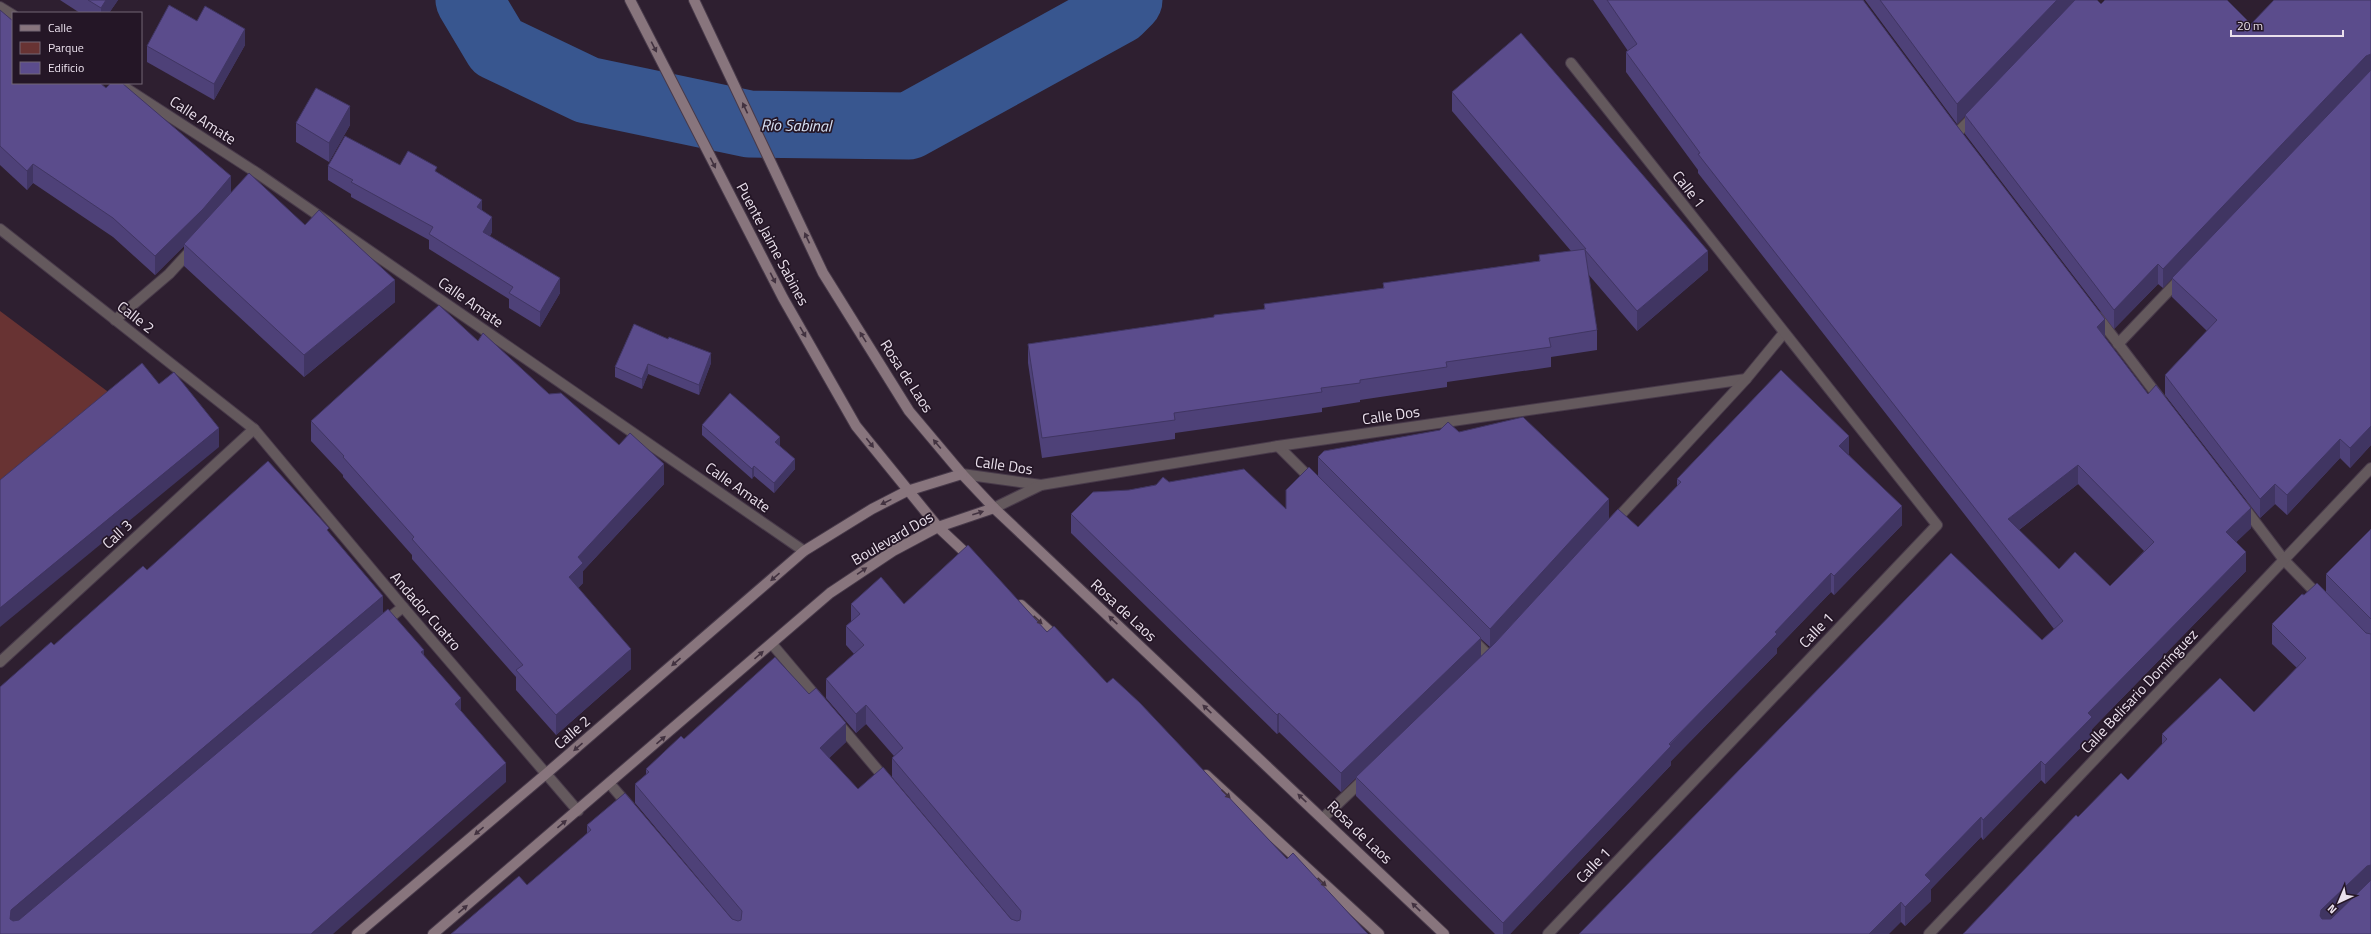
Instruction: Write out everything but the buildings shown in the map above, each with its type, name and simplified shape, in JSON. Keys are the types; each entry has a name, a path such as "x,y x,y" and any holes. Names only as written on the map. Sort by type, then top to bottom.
{"main road":[{"name":"Puente Jaime Sabines","path":"630,0 783,298 856,426 907,491 938,527"},
{"name":"Puente Jaime Sabines","path":"694,0 823,273"},
{"name":"Rosa de Laos","path":"823,273 909,410 962,474 994,508 1444,934"},
{"name":"Boulevard Dos","path":"804,551 872,509 907,491 962,474"},
{"name":"Boulevard Dos","path":"772,644 830,593 893,551 938,527 994,508"},
{"path":"938,527 976,563"},
{"name":"Calle 2","path":"357,934 547,774 804,551"},
{"path":"1015,599 1067,647"},
{"path":"433,934 772,644"},
{"path":"1196,766 1379,934"}],"street":[{"path":"0,7 12,14"},
{"name":"Calle 1","path":"1548,934 1937,525 1784,334 1571,63"},
{"name":"Calle Amate","path":"120,84 257,173 804,551"},
{"path":"1956,134 1983,106"},
{"path":"249,184 257,173"},
{"name":"Calle 2","path":"0,229 254,429"},
{"path":"115,320 168,274 201,240"},
{"path":"2118,344 2190,269"},
{"path":"2089,307 2166,405"},
{"path":"1608,530 1746,379 1784,334"},
{"name":"Calle Dos","path":"994,508 1041,485 1278,446 1746,379"},
{"name":"Andador Cuatro","path":"254,429 402,607 578,811"},
{"name":"Call 3","path":"0,662 254,429"},
{"path":"1278,446 1323,491"},
{"name":"Calle Belisario Domínguez","path":"1929,934 2371,468"},
{"name":"Calle Dos","path":"962,474 1041,485"},
{"path":"2237,498 2284,560 2328,604"},
{"path":"372,633 402,607"},
{"path":"1462,629 1490,657"},
{"path":"772,644 894,789"},
{"path":"1323,818 1373,769"},
{"path":"610,784 636,814"}],"green space":[{"path":"0,311 111,394 0,488"}],"waterway":[{"name":"Río Sabinal","path":"469,0 497,47 587,90 749,124 909,126 1118,11 1129,0"}]}
